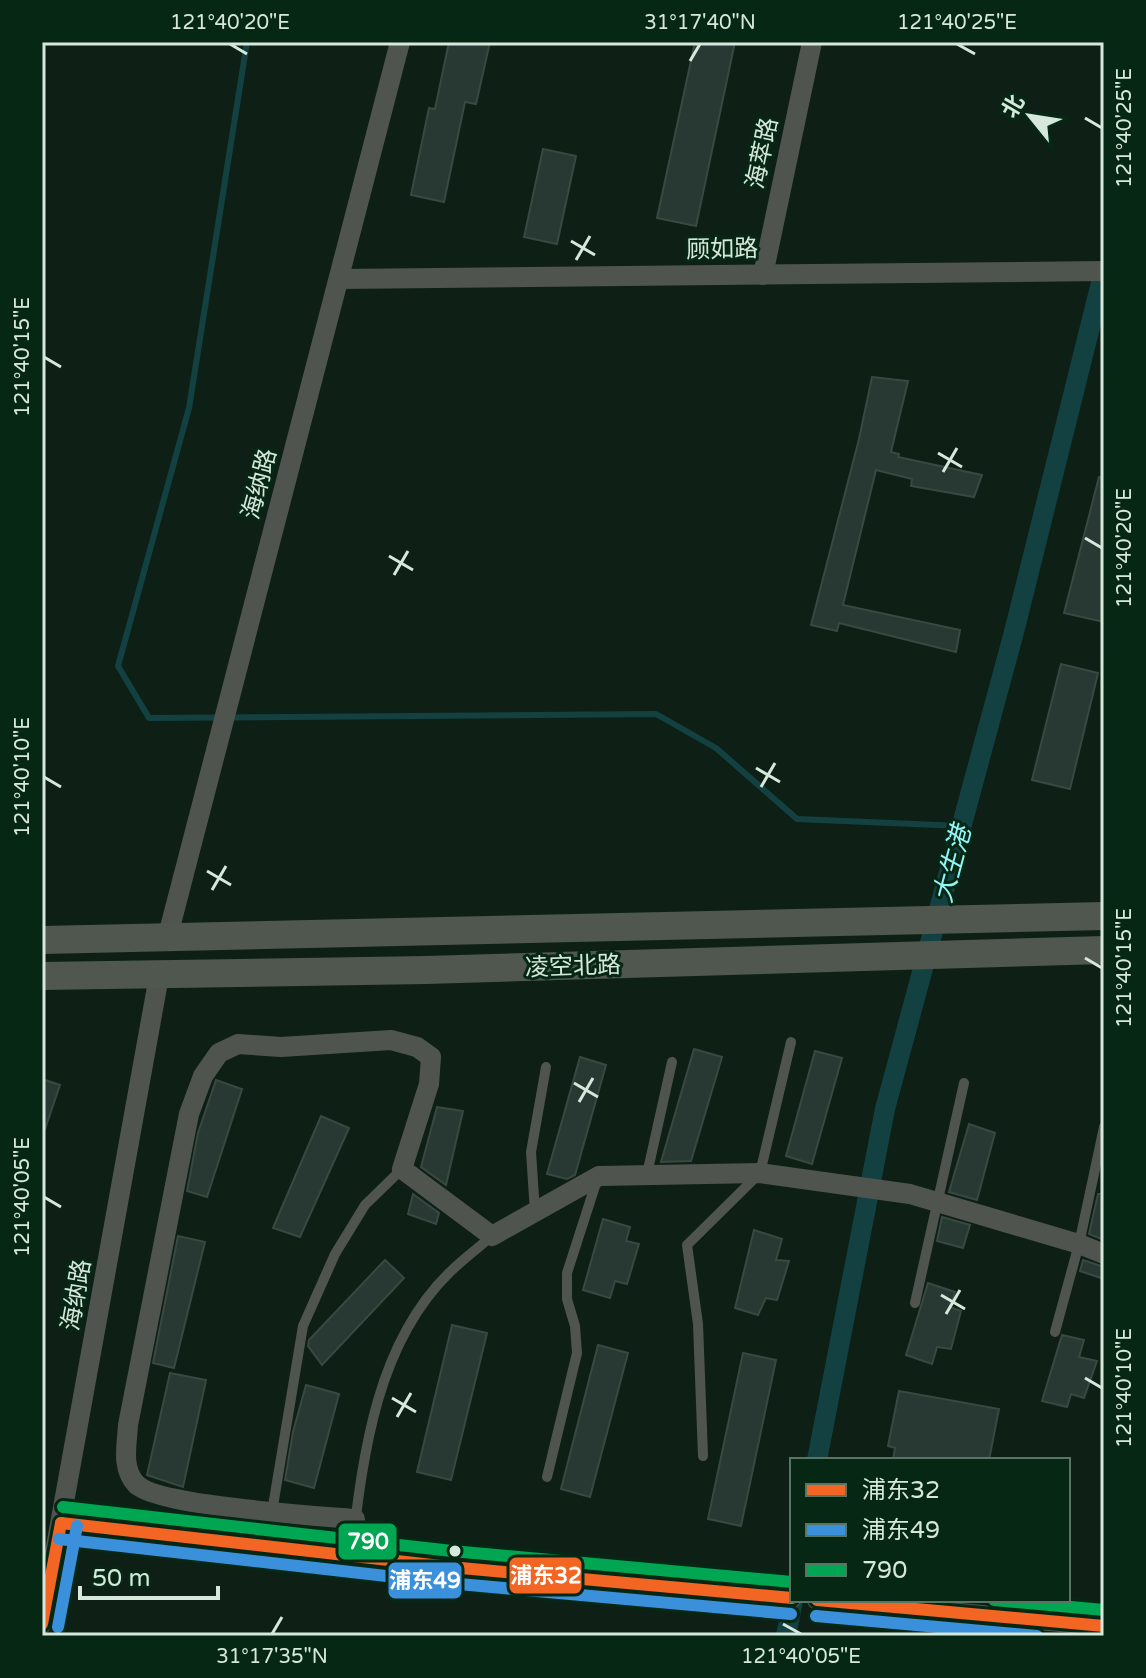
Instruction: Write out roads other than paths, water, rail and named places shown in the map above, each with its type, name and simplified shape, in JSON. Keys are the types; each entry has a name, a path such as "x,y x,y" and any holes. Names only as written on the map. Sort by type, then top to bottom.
{"main road":[{"name":"凌空北路","path":"42,940 1104,916"},
{"name":"凌空北路","path":"42,976 159,976 1104,950"}],"street":[{"name":"海纳路","path":"167,939 400,42"},
{"name":"海萃路","path":"763,275 812,42"},
{"name":"顾如路","path":"340,279 1104,271"},
{"name":"海纳路","path":"42,1624 159,976"},
{"path":"355,1519 272,1512 174,1498 137,1486 126,1468 128,1425 189,1114 203,1076 219,1053 238,1044 281,1047 391,1040 417,1047 431,1057 429,1084 402,1169 492,1236 599,1176 760,1173 910,1194 1104,1254"},
{"path":"61,1523 351,1556 790,1598"},
{"path":"839,1602 1104,1626"}],"lane":[{"path":"703,1456 698,1324 687,1245 760,1173 791,1042"},
{"path":"647,1174 672,1062"},
{"path":"535,1212 531,1152 546,1067"},
{"path":"915,1303 964,1083"},
{"path":"1055,1332 1079,1244 1104,1127"},
{"path":"272,1512 303,1326 335,1254 365,1205 402,1169"},
{"path":"547,1477 577,1353 575,1326 567,1299 567,1273 599,1176"},
{"path":"351,1556 375,1409 393,1354 413,1320 448,1273 492,1236"}],"waterway":[{"path":"247,42 189,408 118,666 149,718 656,714 716,748 797,819 961,826"},
{"name":"大生港","path":"817,1458 885,1109 1014,632 1104,271"},
{"name":"大生港","path":"786,1636 793,1602"}]}
